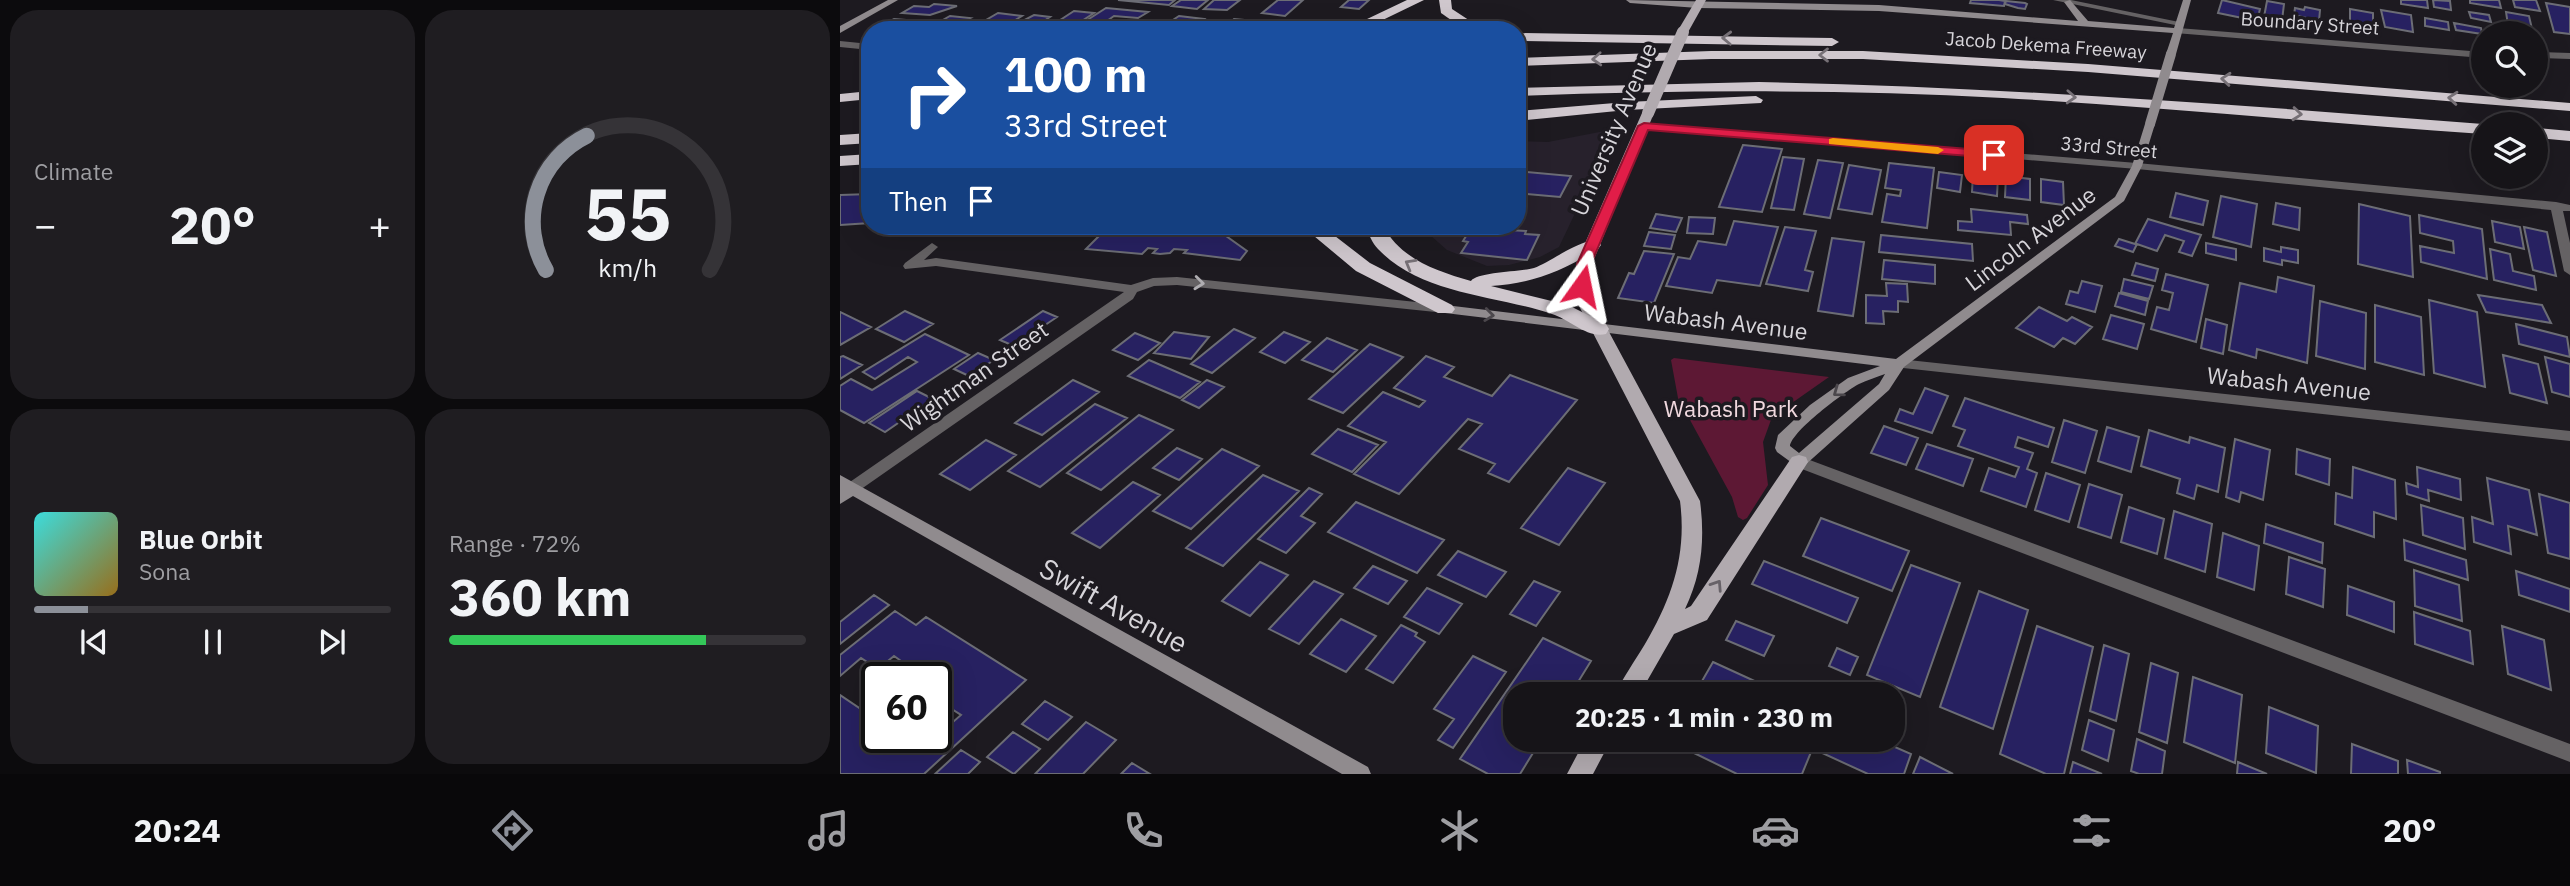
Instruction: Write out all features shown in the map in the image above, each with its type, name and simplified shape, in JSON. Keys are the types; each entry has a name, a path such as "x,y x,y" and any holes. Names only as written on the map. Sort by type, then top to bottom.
{"highway":[{"path":"1370,21 1418,0"},
{"path":"1445,0 1446,10 1463,21"},
{"path":"1454,16 1454,6 1461,1"},
{"path":"1526,37 1714,38 1869,44 2088,68"},
{"name":"Jacob Dekema Freeway","path":"1526,62 1711,55 1863,55 2088,68 2570,107"},
{"path":"1526,92 1777,86 2003,93 2471,128"},
{"path":"1526,115 1627,106 1732,101 2003,93"},
{"path":"840,97 861,95"},
{"path":"840,111 861,110"},
{"path":"2548,134 2570,136"},
{"path":"840,140 861,139"},
{"path":"840,160 861,159"},
{"path":"1322,235 1363,267 1445,309"},
{"path":"1379,235 1384,245 1413,266 1460,282 1555,307 1599,329"},
{"path":"1460,282 1505,281 1533,276 1592,245"}],"main road":[{"path":"1699,2 1710,0"},
{"name":"University Avenue","path":"1634,682 1667,627 1689,575 1695,524 1690,501 1587,306 1582,286 1584,264 1683,32 1699,2"},
{"path":"1667,627 1699,613 1800,462"},
{"path":"1579,774 1592,752"}],"street":[{"path":"840,30 894,0"},
{"name":"Boundary Street","path":"1630,0 1828,6 2085,24 2179,27 2471,54"},
{"path":"1778,0 1828,6"},
{"path":"2057,0 2179,27"},
{"name":"Lincoln Avenue","path":"1899,364 1884,387 1800,462 1782,448 1783,439 1793,428 1853,381 1899,364 2120,199 2137,166 2187,0"},
{"path":"2068,2 2085,24"},
{"path":"840,44 861,46"},
{"path":"2548,55 2570,56"},
{"name":"33rd Street","path":"1646,120 2570,208"},
{"path":"2556,205 2570,271"},
{"name":"Wabash Avenue","path":"932,247 909,266 936,262 1132,289 1153,282 1177,281 1445,309 1899,364 2570,436"},
{"name":"Wightman Street","path":"844,489 1129,296 1132,289"},
{"path":"1800,462 2570,753"},
{"name":"Swift Avenue","path":"844,489 1362,774"}],"shaded area":[{"path":"1615,129 1559,247 1540,257 1509,265 1487,266 1447,250 1430,235 1526,235 1526,141 1548,142"}],"green space":[{"name":"Wabash Park","path":"1674,358 1829,377 1772,417 1763,442 1768,485 1743,520 1738,517 1732,497 1678,398 1671,360"}],"building":[{"path":"1118,0 1175,0 1169,5"},
{"path":"1181,0 1208,0 1197,9 1172,6"},
{"path":"1214,0 1240,0 1227,10 1204,9"},
{"path":"1278,0 1303,0 1285,16 1262,13"},
{"path":"1349,0 1369,0 1359,9 1341,7"},
{"path":"1971,0 2005,1 2004,6 1970,3"},
{"path":"2222,0 2260,9 2257,21 2218,13"},
{"path":"2401,0 2427,0 2428,8 2401,4"},
{"path":"2433,0 2450,1 2451,10 2434,7"},
{"path":"2470,0 2499,0 2501,8 2470,3"},
{"path":"2513,0 2536,0 2540,11 2515,7"},
{"path":"2006,1 2027,4 2025,9 2018,8 2005,4"},
{"path":"2267,1 2284,4 2282,20 2264,17"},
{"path":"2546,3 2570,7 2570,34 2554,32"},
{"path":"934,4 957,6 930,15 902,13 914,6 929,7"},
{"path":"2305,7 2320,10 2319,21 2294,15 2295,8 2304,10"},
{"path":"1106,8 1148,12 1138,18 1114,16 1107,21 1086,21"},
{"path":"2350,9 2373,13 2373,27 2350,23"},
{"path":"2381,10 2411,15 2413,32 2385,27"},
{"path":"1074,11 1094,13 1082,21 1059,21"},
{"path":"2469,12 2489,15 2491,21 2486,21 2471,18"},
{"path":"2506,12 2529,16 2530,21 2507,21"},
{"path":"998,13 1022,16 1014,21 984,21"},
{"path":"1034,15 1050,17 1044,21 1022,21"},
{"path":"950,16 970,18 963,21 941,21"},
{"path":"1179,16 1204,19 1201,21 1171,21"},
{"path":"2425,18 2448,22 2449,30 2425,26"},
{"path":"2454,23 2471,26 2471,32 2456,30"},
{"path":"1743,145 1782,149 1762,212 1719,207"},
{"path":"1783,157 1804,159 1794,210 1771,208"},
{"path":"1818,160 1843,163 1830,218 1804,214"},
{"path":"1889,163 1934,168 1927,228 1882,222 1887,194 1900,196 1901,190 1885,188"},
{"path":"1849,165 1881,170 1872,214 1838,209"},
{"path":"1526,172 1571,176 1560,197 1526,194"},
{"path":"1939,172 1962,175 1960,192 1937,188"},
{"path":"1973,174 1998,176 1997,196 1972,192"},
{"path":"2006,176 2030,179 2030,200 2005,197"},
{"path":"2041,179 2063,182 2064,205 2041,202"},
{"path":"2176,193 2208,201 2203,225 2170,217"},
{"path":"861,194 861,224 840,225 840,195"},
{"path":"2221,196 2257,204 2251,247 2213,237"},
{"path":"2276,203 2300,208 2299,230 2273,224"},
{"path":"2359,204 2410,216 2413,277 2358,264"},
{"path":"1971,209 2027,215 2028,224 2010,222 2011,235 1958,230 1958,221 1972,222"},
{"path":"1656,214 1682,218 1676,232 1650,228"},
{"path":"2419,215 2482,229 2487,279 2421,262 2420,246 2454,253 2453,241 2420,233"},
{"path":"1689,217 1715,218 1713,234 1687,233"},
{"path":"2148,219 2201,235 2192,256 2179,252 2184,241 2165,235 2157,251 2137,244 2133,252 2115,246 2119,239 2135,244"},
{"path":"1734,221 1778,227 1760,286 1717,280 1712,293 1666,286 1678,257 1690,259 1698,241 1726,245"},
{"path":"2492,221 2520,227 2524,249 2495,242"},
{"path":"1785,227 1816,231 1805,270 1813,272 1808,291 1766,284"},
{"path":"2524,227 2547,232 2556,276 2533,270"},
{"path":"1649,232 1675,235 1671,249 1644,246"},
{"path":"1100,235 1225,235 1247,251 1240,260 1184,253 1187,250 1174,249 1170,253 1160,254 1153,253 1157,249 1148,248 1142,254 1086,249"},
{"path":"1467,235 1539,235 1527,260 1461,253 1468,242 1463,241"},
{"path":"1881,235 1972,244 1973,261 1879,252"},
{"path":"1832,238 1864,242 1853,316 1818,311"},
{"path":"2206,243 2236,249 2236,260 2206,253"},
{"path":"2281,247 2298,250 2298,263 2282,260 2282,265 2264,261 2264,248 2281,252"},
{"path":"2490,249 2510,254 2513,271 2534,276 2536,290 2494,280"},
{"path":"1644,251 1674,254 1654,303 1618,298 1629,273 1634,274"},
{"path":"1884,260 1935,265 1935,284 1882,279"},
{"path":"2136,263 2158,269 2155,281 2132,275"},
{"path":"2166,274 2208,285 2196,342 2151,329 2157,307 2169,310 2173,293 2162,290"},
{"path":"2278,277 2314,286 2307,363 2257,349 2256,358 2229,350 2240,283 2276,292"},
{"path":"2124,279 2153,286 2149,299 2121,292"},
{"path":"2082,281 2102,286 2095,312 2066,304 2070,291 2078,293"},
{"path":"1886,283 1907,284 1908,302 1898,301 1898,312 1883,311 1884,324 1866,323 1866,295 1887,296"},
{"path":"2119,293 2148,301 2145,315 2115,306"},
{"path":"2478,295 2542,305 2551,323 2486,312"},
{"path":"2429,300 2477,312 2485,387 2434,373"},
{"path":"2320,301 2366,313 2365,369 2316,356"},
{"path":"2375,305 2421,317 2424,375 2375,362"},
{"path":"2039,307 2067,321 2072,317 2092,327 2075,344 2063,338 2054,347 2016,328"},
{"path":"905,311 933,324 904,342 876,329"},
{"path":"1043,311 1057,317 1014,346 1000,340"},
{"path":"840,312 871,327 840,345"},
{"path":"2111,315 2144,324 2137,349 2103,339"},
{"path":"2206,319 2227,325 2223,354 2201,348"},
{"path":"2516,324 2567,337 2570,357 2519,344"},
{"path":"1234,329 1255,338 1212,373 1191,364"},
{"path":"1174,332 1209,337 1191,359 1154,353"},
{"path":"1284,332 1310,342 1285,363 1260,352"},
{"path":"1135,333 1160,343 1138,360 1113,350"},
{"path":"925,334 969,355 864,423 840,410 840,386 851,379 872,390 917,362 908,357 875,379 863,372"},
{"path":"1327,338 1357,350 1333,372 1302,360"},
{"path":"1370,344 1403,357 1343,413 1309,399"},
{"path":"978,353 994,360 969,376 954,369"},
{"path":"2503,355 2538,364 2547,403 2510,393"},
{"path":"1426,356 1454,367 1444,377 1492,396 1510,375 1577,400 1509,482 1488,473 1495,464 1459,449 1482,424 1468,419 1399,494 1354,474 1386,442 1348,426 1383,392 1419,407 1425,401 1394,388"},
{"path":"840,357 862,365 840,379"},
{"path":"2545,357 2570,364 2570,397 2552,392"},
{"path":"1149,360 1200,382 1180,398 1128,376"},
{"path":"1073,380 1099,392 1042,435 1015,423"},
{"path":"1207,380 1224,387 1199,408 1182,400"},
{"path":"1925,388 1948,396 1932,433 1895,421 1900,409 1913,414"},
{"path":"917,391 933,399 885,432 869,423"},
{"path":"1965,398 2054,428 2048,447 2018,437 2015,447 2033,453 2027,469 2037,473 2026,507 1981,491 1989,468 2015,477 2019,467 1958,446 1965,430 1953,426"},
{"path":"1095,404 1127,418 1040,487 1008,471"},
{"path":"1139,415 1173,430 1101,490 1067,473"},
{"path":"2064,420 2097,431 2085,473 2052,462"},
{"path":"1884,426 1918,438 1906,465 1871,453"},
{"path":"2107,427 2139,437 2131,472 2098,461"},
{"path":"1338,429 1378,445 1352,472 1312,454"},
{"path":"2149,430 2189,443 2190,437 2225,448 2218,492 2197,485 2194,499 2177,493 2180,479 2141,466"},
{"path":"2235,439 2270,450 2263,500 2241,492 2239,502 2226,497"},
{"path":"986,440 1016,455 970,490 940,474"},
{"path":"1927,444 1973,459 1963,486 1916,469"},
{"path":"1177,448 1202,459 1179,480 1153,468"},
{"path":"1222,449 1259,466 1191,529 1153,511"},
{"path":"2297,449 2330,459 2329,485 2296,474"},
{"path":"2353,467 2395,480 2396,519 2374,512 2374,537 2335,524 2336,493 2352,498"},
{"path":"2417,467 2460,479 2461,500 2428,490 2429,501 2407,494 2406,483 2418,487"},
{"path":"1568,468 1605,483 1559,545 1521,528"},
{"path":"2046,473 2080,485 2069,522 2035,510"},
{"path":"1263,475 1299,491 1223,566 1186,548"},
{"path":"2487,478 2529,490 2537,535 2508,526 2511,554 2474,542 2472,517 2493,524"},
{"path":"1133,482 1160,495 1100,548 1072,533"},
{"path":"2089,484 2122,495 2111,538 2078,527"},
{"path":"1309,488 1322,494 1301,516 1315,523 1286,553 1258,539"},
{"path":"2539,494 2570,503 2570,559 2548,553"},
{"path":"1356,502 1444,540 1417,573 1328,532"},
{"path":"2421,505 2463,518 2465,549 2423,535"},
{"path":"2129,507 2164,519 2157,554 2121,542"},
{"path":"2174,511 2212,524 2205,572 2165,558"},
{"path":"1821,518 1909,551 1892,591 1803,556"},
{"path":"2266,524 2323,543 2322,563 2264,543"},
{"path":"2223,533 2259,546 2254,590 2217,577"},
{"path":"2404,540 2466,560 2468,580 2405,560"},
{"path":"1458,551 1506,572 1486,597 1438,575"},
{"path":"2289,557 2325,569 2323,607 2286,594"},
{"path":"1764,561 1858,598 1847,623 1752,584"},
{"path":"1260,562 1288,575 1250,616 1222,601"},
{"path":"1911,565 1960,583 1920,697 1905,691 1905,682 1884,682 1867,675"},
{"path":"1373,566 1407,581 1388,604 1354,588"},
{"path":"2414,570 2459,585 2462,621 2415,606"},
{"path":"2516,571 2570,589 2570,612 2519,595"},
{"path":"1314,581 1343,594 1299,644 1269,629"},
{"path":"1534,581 1560,592 1536,626 1510,614"},
{"path":"2348,586 2394,602 2394,632 2347,615"},
{"path":"1427,588 1462,604 1439,634 1404,617"},
{"path":"1979,591 2028,610 1993,729 1940,707"},
{"path":"874,595 889,605 840,644 840,622"},
{"path":"895,611 916,625 926,617 1026,680 952,748 952,723 961,715 952,709 952,662 902,662 894,656 887,662 867,662 861,658 840,676 840,655"},
{"path":"2414,612 2470,631 2473,664 2415,644"},
{"path":"1341,619 1376,636 1346,672 1310,654"},
{"path":"1736,621 1774,636 1764,656 1726,640"},
{"path":"1401,625 1417,633 1415,636 1425,642 1393,683 1366,669"},
{"path":"2037,626 2093,647 2064,774 2046,774 2000,754"},
{"path":"2502,626 2544,640 2551,690 2508,674"},
{"path":"1543,638 1591,661 1578,682 1513,682"},
{"path":"2104,645 2129,654 2116,721 2090,711"},
{"path":"1837,648 1858,657 1850,675 1829,666"},
{"path":"1473,656 1506,672 1453,748 1438,740 1454,719 1434,709"},
{"path":"1713,662 1757,682 1701,682"},
{"path":"2151,663 2178,673 2167,743 2139,732"},
{"path":"2193,677 2242,695 2235,763 2184,742"},
{"path":"840,695 861,709 861,753 947,753 924,774 840,774"},
{"path":"1503,696 1503,752 1534,752 1520,774 1488,774 1460,759"},
{"path":"1045,701 1072,717 1048,740 1022,724"},
{"path":"2269,707 2318,726 2316,773 2266,753"},
{"path":"2089,720 2114,730 2108,761 2082,750"},
{"path":"1086,722 1116,740 1083,774 1035,774"},
{"path":"1013,732 1040,749 1014,774 987,757"},
{"path":"2137,739 2165,751 2162,774 2139,774 2131,771"},
{"path":"2352,744 2398,761 2398,774 2351,774"},
{"path":"961,750 980,762 968,774 935,774"},
{"path":"1905,751 1911,754 1904,774 1868,774 1820,752"},
{"path":"1811,752 1802,774 1737,774 1694,753"},
{"path":"1920,757 1953,774 1913,774"},
{"path":"2407,760 2440,772 2440,774 2408,774"},
{"path":"2073,762 2102,774 2070,774"},
{"path":"2238,762 2267,774 2237,774"},
{"path":"1132,763 1150,774 1121,774"}],"slow traffic":[{"path":"1833,142 1938,150"}],"route":[{"path":"1582,286 1584,264 1644,126 1994,155"}]}
